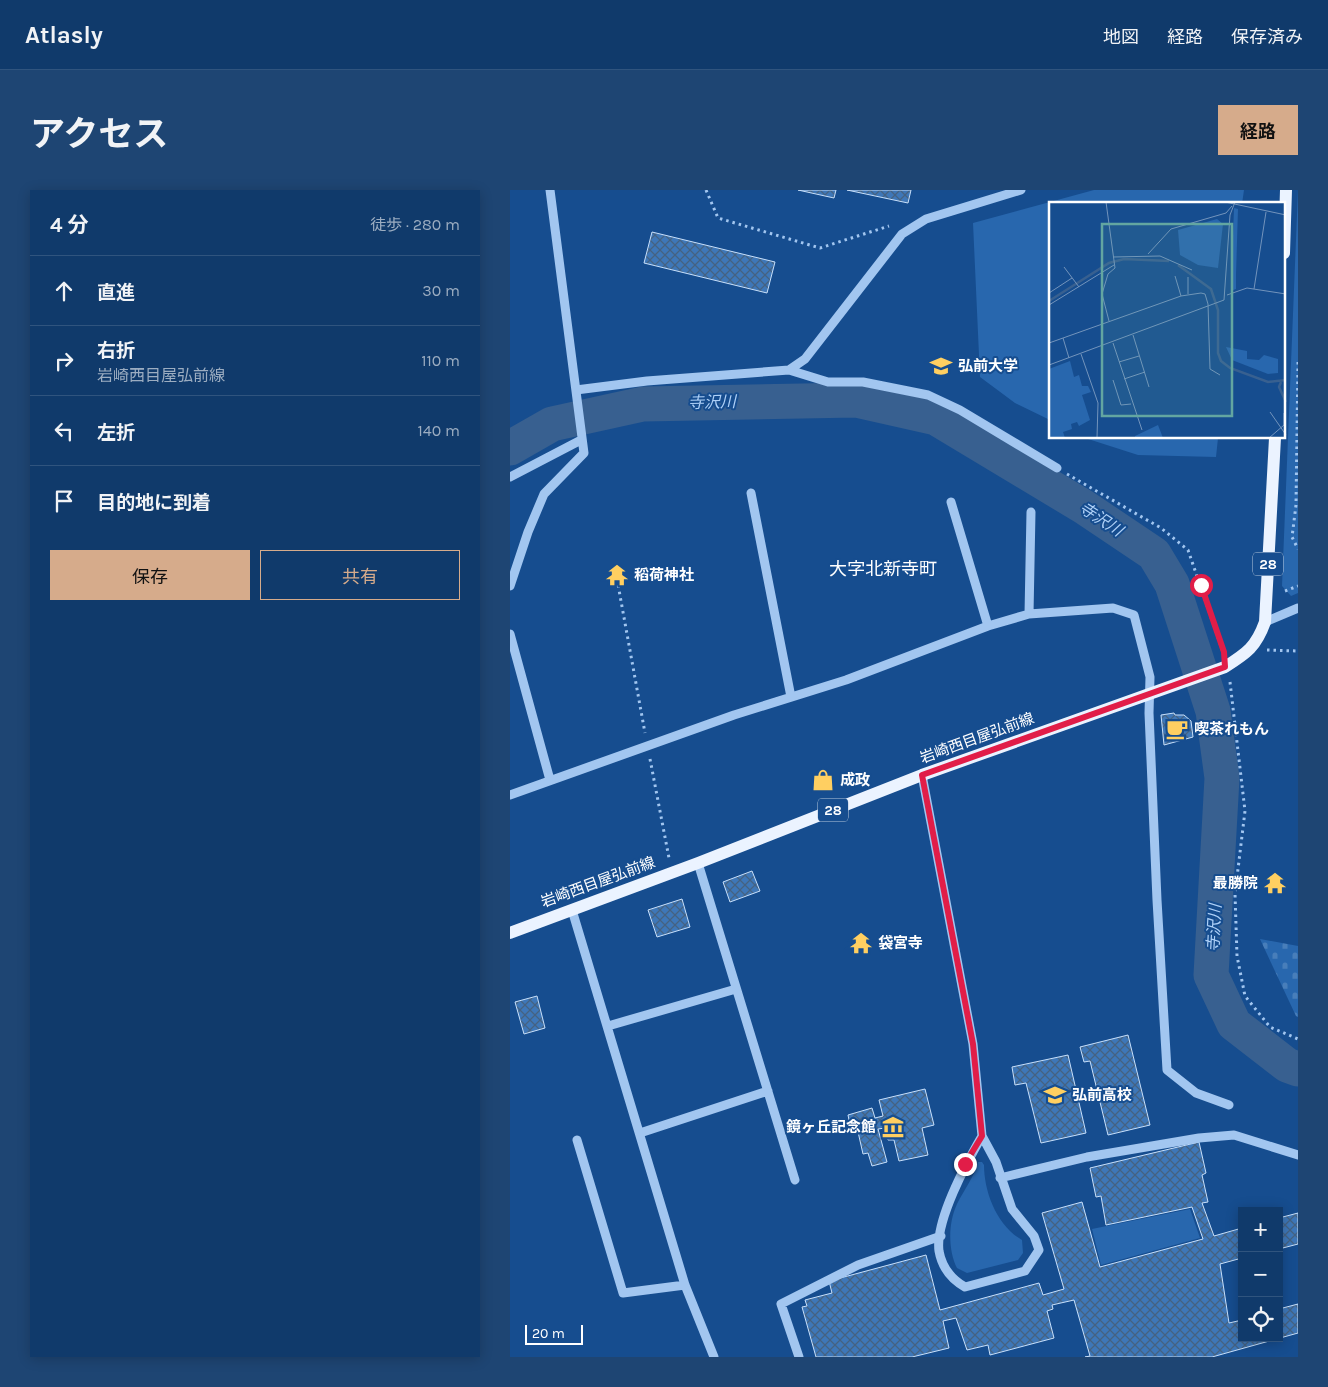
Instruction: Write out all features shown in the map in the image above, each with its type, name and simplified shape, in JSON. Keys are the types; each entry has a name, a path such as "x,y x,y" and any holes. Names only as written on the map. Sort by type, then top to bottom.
{"main road":[{"name":"岩崎西目屋弘前線","path":"510,933 698,863 922,775 1223,668 1251,650 1260,636 1265,622 1275,439"}],"street":[{"path":"510,586 528,532 544,494 584,453 550,190"},
{"path":"789,370 805,360 902,234 926,219 1021,190"},
{"path":"576,390 647,381 789,370 828,382 863,382 928,395 960,410 1057,468"},
{"path":"510,477 581,437"},
{"path":"751,493 791,697"},
{"path":"951,502 988,626"},
{"path":"1029,614 1030,512"},
{"path":"510,794 791,697 846,680 988,626 1029,614 1113,608 1134,615 1153,693 1157,900 1167,1070 1196,1093 1229,1105"},
{"path":"1265,622 1298,608"},
{"path":"510,634 550,780"},
{"path":"922,775 973,1044 982,1136 996,1162 1012,1210 1034,1236 1039,1250 1025,1271 965,1287 951,1279 939,1250 943,1221 965,1164 982,1136"},
{"path":"698,863 795,1180"},
{"path":"572,910 685,1284 714,1357"},
{"path":"608,1026 736,989"},
{"path":"640,1132 768,1091"},
{"path":"1000,1178 1088,1157 1199,1138 1234,1135 1298,1155"},
{"path":"577,1140 623,1293 685,1284"},
{"path":"800,1357 781,1304 858,1265 941,1236"}],"path":[{"path":"706,190 718,218 820,248 890,226"},
{"path":"1298,362 1296,505 1292,537 1298,549"},
{"path":"1057,468 1162,528 1188,550 1224,652 1223,668 1230,681 1238,739 1246,811 1236,894 1237,956 1245,996 1270,1028 1298,1039"},
{"path":"618,579 669,859"},
{"path":"1285,591 1298,586"},
{"path":"1251,650 1298,651"}],"green space":[{"path":"1094,190 1244,190 1242,202 1050,202"},
{"path":"1298,190 1298,593 1291,596 1282,586"},
{"path":"1049,202 1049,420 1015,403 980,377 973,223"},
{"path":"1088,439 1218,439 1216,457 1138,455"},
{"path":"1260,939 1298,946 1298,1017 1296,1016"},
{"path":"978,1162 982,1162 984,1165 989,1197 999,1217 1013,1234 1022,1240 1023,1253 1018,1260 967,1273 957,1268 952,1253 950,1236 954,1211"},
{"path":"1190,1209 1200,1238 1101,1265 1092,1229"}],"building":[{"path":"798,190 836,190 834,198"},
{"path":"847,190 911,190 908,203"},
{"path":"652,232 775,262 767,293 644,263"},
{"name":"喫茶れもん","path":"1174,713 1175,715 1184,715 1191,721 1193,737 1164,745 1161,715"},
{"path":"752,871 760,891 730,902 723,882"},
{"path":"682,899 690,927 657,937 648,910"},
{"path":"537,996 545,1028 524,1034 515,1002"},
{"path":"1128,1035 1150,1125 1108,1135 1090,1061 1084,1062 1080,1047"},
{"path":"1068,1055 1086,1133 1041,1143 1026,1083 1015,1085 1012,1067"},
{"name":"鏡ヶ丘記念館","path":"925,1089 934,1125 922,1128 928,1155 899,1161 894,1140 888,1140 885,1128 878,1129 887,1162 872,1166 868,1153 863,1154 856,1123 850,1125 848,1115 872,1108 875,1118 883,1116 879,1100"},
{"path":"1199,1142 1206,1173 1202,1175 1208,1202 1202,1203 1214,1236 1238,1229 1238,1259 1220,1264 1229,1323 1238,1321 1238,1342 1266,1342 1212,1357 1085,1357 1090,1356 1074,1300 1052,1305 1053,1309 1047,1311 1054,1338 990,1355 988,1345 967,1350 956,1318 943,1321 949,1348 912,1357 816,1357 802,1307 807,1306 805,1300 832,1293 829,1281 926,1255 940,1310 1039,1283 1043,1295 1064,1289 1042,1213 1082,1202 1100,1267 1203,1239 1192,1207 1106,1225 1101,1196 1096,1197 1090,1168"},
{"path":"1298,1213 1298,1244 1283,1248 1283,1217"},
{"path":"1298,1304 1298,1333 1283,1337 1283,1308"}],"waterway":[{"name":"寺沢川","path":"510,448 552,424 643,404 856,400 936,418 1084,507 1154,554 1172,584 1213,711 1222,778 1211,975 1234,1024 1287,1065 1298,1069"}],"place":[{"name":"弘前大学","path":"941,366"},
{"name":"稻荷神社","path":"617,575"},
{"name":"喫茶れもん","path":"1177,729"},
{"name":"成政","path":"823,780"},
{"name":"最勝院","path":"1275,883"},
{"name":"袋宮寺","path":"861,943"},
{"name":"弘前高校","path":"1055,1095"},
{"name":"鏡ヶ丘記念館","path":"893,1127"}],"district":[{"name":"大字北新寺町","path":"883,569"}],"route":[{"path":"965,1164 982,1136 973,1044 922,775 1225,667 1224,652 1201,585"}]}
